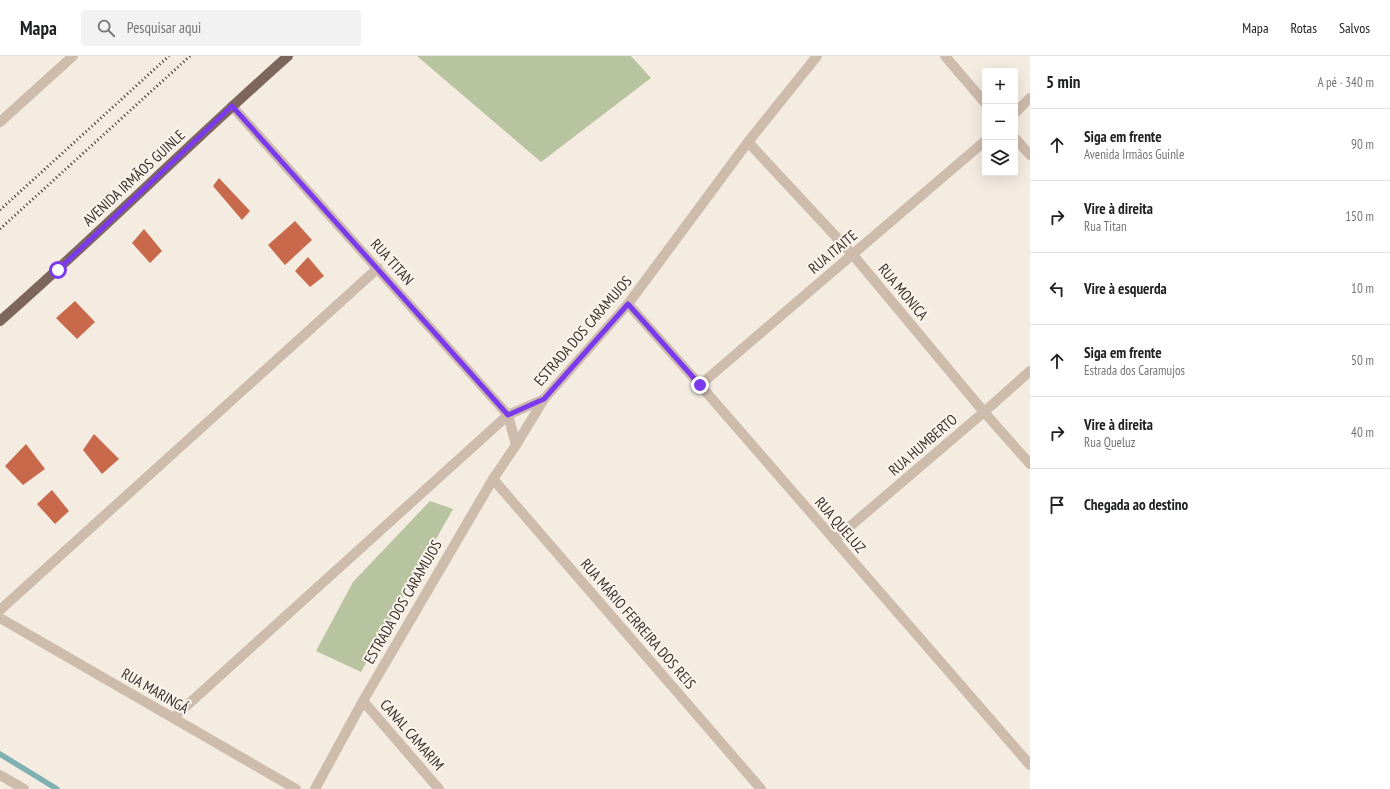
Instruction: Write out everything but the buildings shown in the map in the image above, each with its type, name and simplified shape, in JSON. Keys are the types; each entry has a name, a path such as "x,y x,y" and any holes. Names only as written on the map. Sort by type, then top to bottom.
{"main road":[{"name":"AVENIDA IRMÃOS GUINLE","path":"0,321 58,270 232,106 288,56"}],"street":[{"path":"0,122 73,56"},
{"name":"ESTRADA DOS CARAMUJOS","path":"315,789 362,701 493,479 544,399 628,304 748,142 817,56"},
{"path":"945,56 982,99"},
{"path":"1018,111 1030,98"},
{"name":"RUA TITAN","path":"232,106 508,415 516,445"},
{"path":"1017,140 1030,155"},
{"name":"RUA MONICA","path":"748,142 853,255 984,412 1030,464"},
{"name":"RUA ITAITE","path":"700,385 982,144"},
{"path":"0,610 378,268"},
{"name":"RUA QUELUZ","path":"628,304 1030,764"},
{"name":"RUA HUMBERTO","path":"834,540 1030,371"},
{"path":"173,718 508,415 544,399"},
{"name":"RUA MÁRIO FERREIRA DOS REIS","path":"493,479 761,789"},
{"name":"RUA MARINGÁ","path":"0,618 296,789"},
{"name":"CANAL CAMARIM","path":"362,701 439,789"},
{"path":"0,775 24,789"}],"green space":[{"path":"417,56 631,56 651,78 541,162"},
{"path":"430,501 453,509 361,672 316,651 353,582"}],"waterway":[{"path":"0,754 57,789"}],"railway":[{"path":"0,210 169,56"},
{"path":"0,229 190,56"}],"route":[{"path":"58,270 232,106 508,415 544,399 628,304 700,385"}]}
